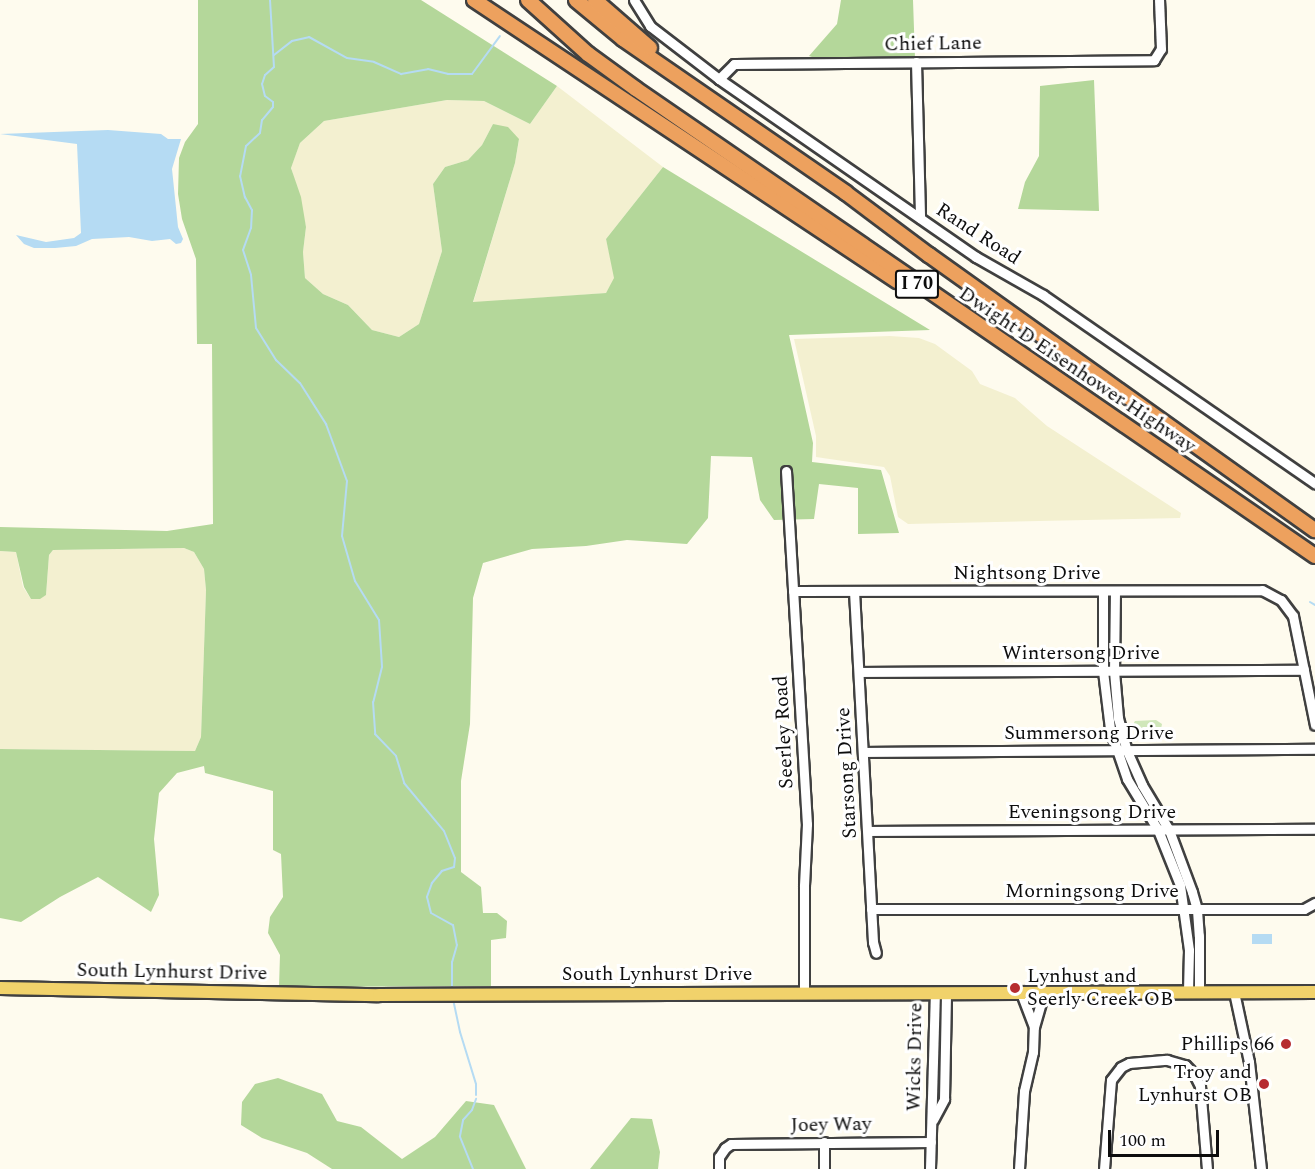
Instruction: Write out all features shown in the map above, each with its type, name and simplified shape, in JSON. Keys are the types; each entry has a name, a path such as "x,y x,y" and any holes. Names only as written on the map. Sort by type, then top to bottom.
{"highway":[{"path":"474,0 916,294 1032,363"},
{"name":"Dwight D Eisenhower Highway","path":"528,0 588,54 628,83 1315,556"},
{"name":"Dwight D Eisenhower Highway","path":"576,0 623,39 715,101 1315,530"},
{"path":"595,0 715,101"}],"main road":[{"name":"South Lynhurst Drive","path":"0,988 444,995 1315,992"}],"street":[{"name":"Rand Road","path":"634,0 650,26 719,79 993,268 1043,295 1315,483"},
{"name":"Chief Lane","path":"719,79 734,64 1154,60 1161,49 1159,0"},
{"path":"916,62 920,218"},
{"name":"Seerley Road","path":"786,471 807,824 804,886 804,992"},
{"name":"Nightsong Drive","path":"793,591 1262,590 1289,607 1304,670"},
{"name":"Starsong Drive","path":"854,591 869,831 871,909 876,953"},
{"path":"1103,591 1103,671 1110,729 1169,830 1184,864 1197,910 1194,992"},
{"path":"1115,591 1114,671 1127,780 1158,831 1170,857 1185,910 1194,992"},
{"path":"1304,670 1315,725"},
{"name":"Wintersong Drive","path":"859,672 1304,670"},
{"name":"Summersong Drive","path":"864,752 1315,749"},
{"name":"Eveningsong Drive","path":"869,831 1315,830"},
{"name":"Morningsong Drive","path":"871,909 1197,910 1304,909 1314,905"},
{"name":"Wicks Drive","path":"930,1169 932,1122 944,1099 941,992"},
{"path":"1234,992 1249,1062 1261,1169"},
{"path":"1021,993 1034,1027"},
{"path":"1019,1169 1023,1100 1033,1052 1034,1027 1044,993"},
{"path":"1104,1169 1111,1080 1121,1067 1129,1063 1167,1060 1185,1065 1199,1083 1207,1169"},
{"path":"824,1142 824,1169"},
{"name":"Joey Way","path":"718,1169 719,1157 731,1144 931,1142"}],"shaded area":[{"path":"557,86 663,167 606,239 615,278 606,293 473,303 515,163 519,140 493,124 482,145 468,160 445,167 433,184 442,251 419,324 399,337 372,330 348,305 323,294 305,278 303,252 306,227 291,167 300,143 324,121 447,100 484,101 530,124"},
{"path":"890,336 919,338 935,344 972,371 980,384 1015,398 1047,426 1181,513 1180,518 908,524 898,517 890,476 884,467 816,457 816,436 794,339"},
{"path":"184,548 194,552 204,569 206,590 201,737 195,751 0,749 0,551 16,552 23,587 31,599 46,595 49,555 53,550"}],"green space":[{"path":"198,0 421,0 557,86 530,124 484,101 447,100 324,121 300,143 291,168 301,197 306,227 303,252 305,278 323,294 348,305 372,330 399,337 419,324 442,251 433,184 445,167 468,160 482,145 493,124 508,127 519,139 515,163 473,302 606,293 614,278 606,239 663,167 930,330 789,335 813,443 812,462 881,470 899,533 858,534 858,488 819,484 814,519 774,520 760,500 752,457 711,456 708,518 687,544 627,540 586,546 532,549 483,563 473,598 470,724 461,781 461,872 481,887 483,913 497,913 507,921 506,938 491,940 491,986 279,987 280,955 268,933 270,917 283,897 281,854 273,850 273,791 205,773 204,766 177,773 159,793 154,839 159,895 151,912 98,877 60,897 21,922 0,918 0,749 195,751 201,737 206,590 204,569 194,552 184,548 53,550 49,555 46,595 40,599 31,599 24,587 16,552 0,551 0,527 167,531 213,524 212,344 197,344 196,259 182,219 178,194 179,158 185,142 198,124"},
{"path":"841,0 913,0 915,58 818,59 809,56 837,24"},
{"path":"1094,80 1099,211 1018,209 1025,182 1039,156 1040,86"},
{"path":"1156,720 1162,724 1161,729 1136,732 1131,728 1135,721"},
{"path":"278,1078 322,1094 337,1121 361,1127 402,1159 435,1137 466,1101 494,1105 526,1169 332,1169 307,1153 262,1138 241,1125 242,1102 255,1084"},
{"path":"631,1118 652,1119 660,1152 658,1169 590,1169"}],"water":[{"path":"108,130 161,134 168,139 181,139 172,169 178,227 183,239 181,243 176,244 170,239 152,241 129,237 92,239 76,246 55,248 34,248 24,244 16,235 46,242 74,238 81,233 77,144 0,134"},
{"path":"1252,934 1272,934 1272,944 1252,944"}],"waterway":[{"path":"270,0 274,67 265,75 262,84 265,96 273,102 273,107 262,120 260,133 246,146 240,176 245,197 252,210 251,228 243,250 251,275 256,328 276,360 300,383 326,424 347,481 342,536 355,581 379,620 382,667 373,702 375,734 396,756 404,783 444,831 455,858 454,867 442,871 432,883 427,897 431,913 453,925 457,945 452,962 452,990"},
{"path":"274,55 292,41 309,37 347,58 374,62 401,74 428,69 448,74 472,74 500,36"},
{"path":"1310,602 1315,605"},
{"path":"453,999 460,1032 476,1084 476,1095"},
{"path":"473,1169 460,1136 463,1120 472,1110 476,1099"}],"place":[{"name":"Lynhust and Seerly Creek OB","path":"1015,988"},
{"name":"Phillips 66","path":"1286,1044"},
{"name":"Troy and Lynhurst OB","path":"1264,1084"}]}
